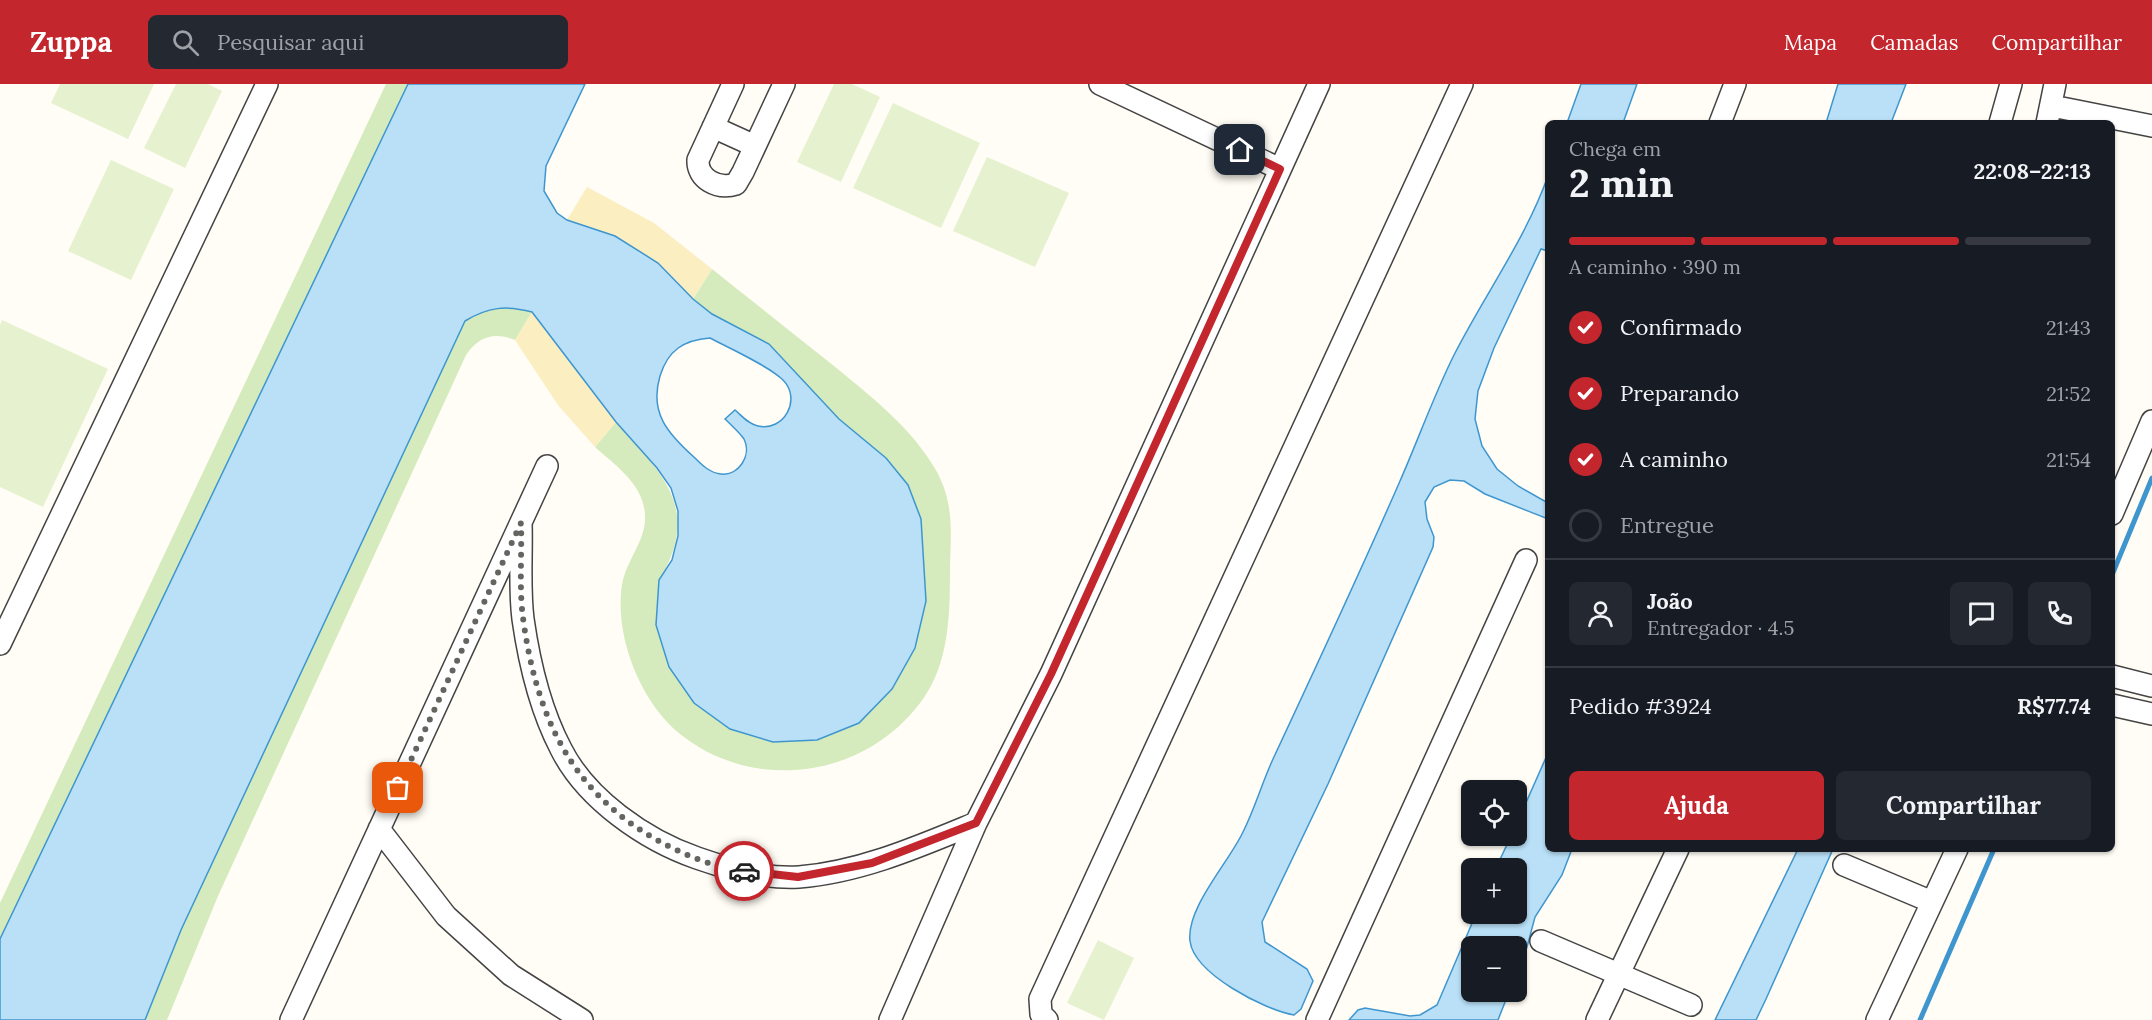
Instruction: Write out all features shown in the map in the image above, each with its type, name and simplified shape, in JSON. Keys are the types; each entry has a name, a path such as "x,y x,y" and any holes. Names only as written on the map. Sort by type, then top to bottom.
{"street":[{"path":"0,644 267,84"},
{"path":"733,84 698,160 698,171 703,178 727,187 736,184 784,84"},
{"path":"1100,84 1280,169"},
{"path":"890,1020 976,823 1051,674 1319,84"},
{"path":"1047,1020 1041,1014 1040,999 1462,84"},
{"path":"1721,120 1735,84"},
{"path":"2002,120 2012,84"},
{"path":"2055,84 2049,115 2096,120"},
{"path":"2115,122 2152,126"},
{"path":"713,127 755,146"},
{"path":"2115,507 2152,421"},
{"path":"291,1020 548,466"},
{"path":"521,523 523,618 538,689 557,740 561,750 595,794 635,828 680,852 732,870 798,877 872,863 976,823"},
{"path":"1317,1020 1526,560"},
{"path":"2115,677 2152,686"},
{"path":"2115,706 2152,714"},
{"path":"378,829 446,916 512,975 582,1020"},
{"path":"1597,1020 1677,852"},
{"path":"1877,1020 1957,852"},
{"path":"1844,865 1932,902"},
{"path":"1541,941 1691,1005"}],"green space":[{"path":"60,84 154,84 128,139 51,103"},
{"path":"176,84 208,84 222,91 185,168 144,148"},
{"path":"386,84 408,84 0,939 0,903"},
{"path":"834,84 852,84 880,97 841,182 797,162"},
{"path":"893,103 980,143 941,228 853,188"},
{"path":"987,157 1069,193 1035,267 953,231"},
{"path":"111,160 174,189 131,280 68,251"},
{"path":"712,269 859,386 902,426 915,440 937,472 949,507 951,541 949,618 939,669 932,684 923,699 900,726 872,746 841,761 809,769 775,770 742,765 710,753 680,734 653,704 642,686 626,646 622,625 622,585 643,533 645,514 643,503 634,485 595,447 616,422 662,476 677,513 677,533 671,555 659,580 694,703 730,729 773,742 886,458 839,419 769,344 712,314 693,299"},
{"path":"497,307 532,312 515,340 501,336 488,337 476,344 466,355 218,896 167,1020 145,1020 181,930 465,321 480,312"},
{"path":"2,320 108,369 43,507 0,487 0,325"},
{"path":"1098,940 1134,958 1104,1020 1067,1003"}],"sand":[{"path":"587,187 654,223 712,269 693,299 658,263 567,220"},
{"path":"532,312 616,422 595,447 558,405 515,340"}],"water":[{"path":"408,84 585,84 546,166 544,191 557,213 567,220 615,236 658,263 693,299 712,314 769,344 839,419 886,458 908,485 921,519 926,601 915,648 892,689 859,723 817,740 773,742 730,729 694,703 669,667 656,625 659,580 672,560 678,536 678,511 671,488 657,468 616,422 532,312 514,308 489,310 465,321 181,930 145,1020 0,1020 0,939","holes":["710,338 759,363 777,375 783,380 791,396 787,412 776,424 767,427 754,425 735,410 725,419 742,436 746,445 745,458 742,463 733,472 727,474 713,472 707,468 677,440 663,422 657,401 660,376 672,353 692,341"]},
{"path":"1581,84 1637,84 1624,120 1568,120"},
{"path":"1838,84 1906,84 1892,120 1827,120"},
{"path":"1545,184 1545,250 1541,249 1494,348 1478,391 1475,419 1482,446 1497,469 1518,486 1545,501 1545,518 1485,494 1464,481 1450,480 1434,487 1425,502 1427,519 1434,537 1433,547 1328,784 1262,922 1265,942 1307,969 1313,981 1301,1009 1294,1015 1281,1012 1249,998 1217,978 1204,966 1194,953 1190,941 1195,914 1201,900 1243,832 1273,759 1385,516 1447,370 1539,200"},
{"path":"1545,760 1545,852 1571,852 1562,875 1535,917 1527,947 1527,936 1467,936 1472,924 1527,924 1527,858 1501,858 1506,846 1527,846 1527,800"},
{"path":"1797,852 1832,852 1756,1020 1715,1020"},
{"path":"1461,949 1461,1002 1505,1002 1498,1020 1349,1020 1358,1010 1365,1008 1410,1016 1420,1015 1437,1005"}],"waterway":[{"path":"2115,568 2152,478"},
{"path":"1920,1020 1993,852"}],"way so far":[{"path":"398,788 521,523 523,618 538,689 561,750 595,794 635,828 680,852 732,870 744,871"}],"route":[{"path":"744,871 798,877 872,863 976,823 1051,674 1280,169 1240,150"}]}
